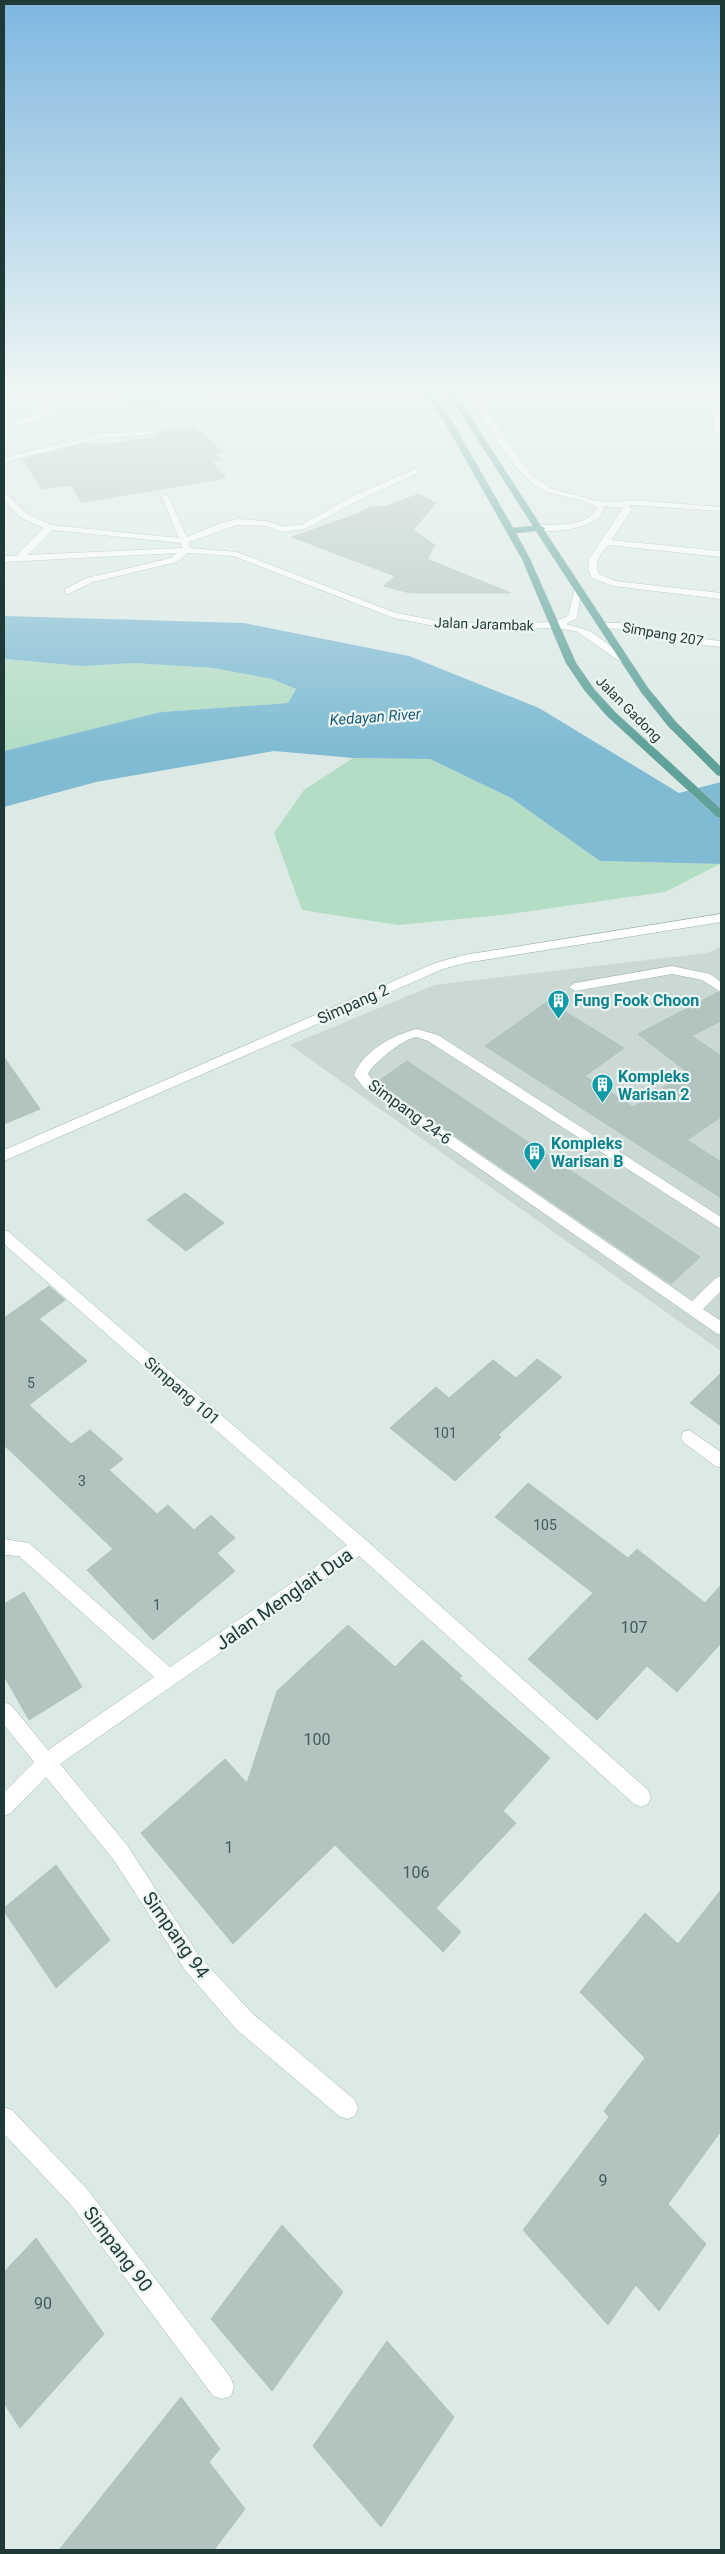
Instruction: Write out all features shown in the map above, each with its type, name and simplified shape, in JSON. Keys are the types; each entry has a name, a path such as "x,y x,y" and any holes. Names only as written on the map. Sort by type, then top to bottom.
{"main road":[{"name":"Jalan Gadong","path":"501,512 532,571 571,663 590,691 611,714 721,814"},
{"name":"Jalan Gadong","path":"530,512 644,690 672,724 721,773"},
{"path":"512,531 540,528"}],"street":[{"path":"18,512 31,520 50,527 185,545"},
{"path":"171,512 185,545"},
{"path":"4,558 18,559 185,545 224,525 237,522 266,524 282,529 313,523 332,512"},
{"path":"540,528 585,522 595,518 598,512"},
{"path":"627,512 594,559 592,568 595,576 603,580 721,596"},
{"path":"18,559 50,527"},
{"path":"607,542 721,554"},
{"path":"68,592 90,580 136,571 174,560 185,545"},
{"name":"Jalan Jarambak","path":"185,545 234,554 394,615 412,619 439,624 485,626 554,625 587,633 625,661"},
{"name":"Jalan Jarambak","path":"554,625 572,618 579,588"},
{"name":"Simpang 207","path":"604,626 620,626 676,639 721,644"},
{"name":"Simpang 2","path":"4,1156 439,966 464,959 721,918"},
{"path":"575,986 672,970 706,977 721,988"},
{"name":"Simpang 24-6","path":"721,1224 433,1038 417,1033 402,1037 365,1064 361,1075 369,1085 721,1329"},
{"name":"Simpang 101","path":"4,1236 360,1546"},
{"path":"692,1309 721,1282"},
{"path":"689,1437 721,1461"},
{"name":"Jalan Menglait Dua","path":"4,1806 47,1762 170,1679 360,1546 641,1797"},
{"path":"4,1547 23,1549 170,1679"},
{"name":"Simpang 94","path":"4,1711 120,1852 192,1963 244,2021 347,2108"},
{"name":"Simpang 90","path":"4,2118 79,2197 222,2387"}],"shaded area":[{"path":"721,947 721,1351 290,1045 434,985 707,953"}],"green space":[{"path":"4,659 82,666 134,663 213,668 272,679 296,688 288,703 161,712 4,751"},
{"path":"353,758 430,759 511,798 600,861 720,864 665,892 502,915 398,925 302,910 274,833 304,790"}],"water":[{"name":"Kedayan River","path":"4,616 244,623 409,656 539,708 679,793 721,782 721,864 600,861 511,798 430,759 353,758 274,751 96,782 4,807 4,751 161,712 288,703 296,689 272,679 213,668 134,663 82,666 4,659"}],"building":[{"path":"360,512 428,512 413,530 435,545 427,559 511,593 410,593 384,586 395,576 292,537"},
{"path":"718,992 721,994 721,1021 692,1036 721,1056 721,1117 687,1140 721,1162 721,1198 485,1046 548,1001 624,1048 585,1076 633,1107 687,1072 638,1034"},
{"path":"4,1057 40,1109 4,1124"},
{"name":"Kompleks Warisan B","path":"407,1061 700,1257 671,1284 377,1082"},
{"path":"185,1193 224,1223 186,1251 147,1220"},
{"path":"49,1286 65,1300 39,1319 87,1361 29,1405 71,1444 90,1430 123,1459 109,1470 157,1514 168,1505 194,1530 211,1515 235,1538 217,1553 235,1571 153,1640 87,1570 113,1549 4,1445 4,1318"},
{"path":"537,1359 562,1377 498,1435 501,1437 455,1481 390,1428 436,1387 449,1398 493,1360 516,1378"},
{"path":"721,1373 721,1426 690,1403"},
{"path":"528,1483 628,1558 637,1549 705,1603 721,1585 721,1643 677,1692 647,1666 597,1720 528,1659 593,1593 495,1517"},
{"path":"24,1592 82,1687 29,1720 4,1676 4,1604"},
{"path":"348,1625 395,1667 422,1640 462,1676 459,1678 550,1758 503,1811 516,1823 436,1908 461,1932 443,1952 335,1845 233,1944 141,1833 225,1759 247,1783 277,1691"},
{"path":"56,1865 110,1940 56,1988 4,1911 4,1908"},
{"path":"721,1890 721,2131 668,2204 706,2244 659,2311 636,2285 608,2325 523,2230 609,2117 604,2111 645,2058 580,1992 645,1913 678,1944"},
{"path":"282,2225 343,2292 272,2391 211,2319"},
{"path":"36,2238 104,2334 20,2428 4,2403 4,2272"},
{"path":"387,2341 454,2417 381,2527 313,2446"},
{"path":"181,2397 220,2449 209,2462 245,2509 214,2550 59,2550"}],"place":[{"name":"Fung Fook Choon","path":"558,1019"},
{"name":"Kompleks Warisan 2","path":"602,1104"},
{"name":"Kompleks Warisan B","path":"535,1171"}]}
